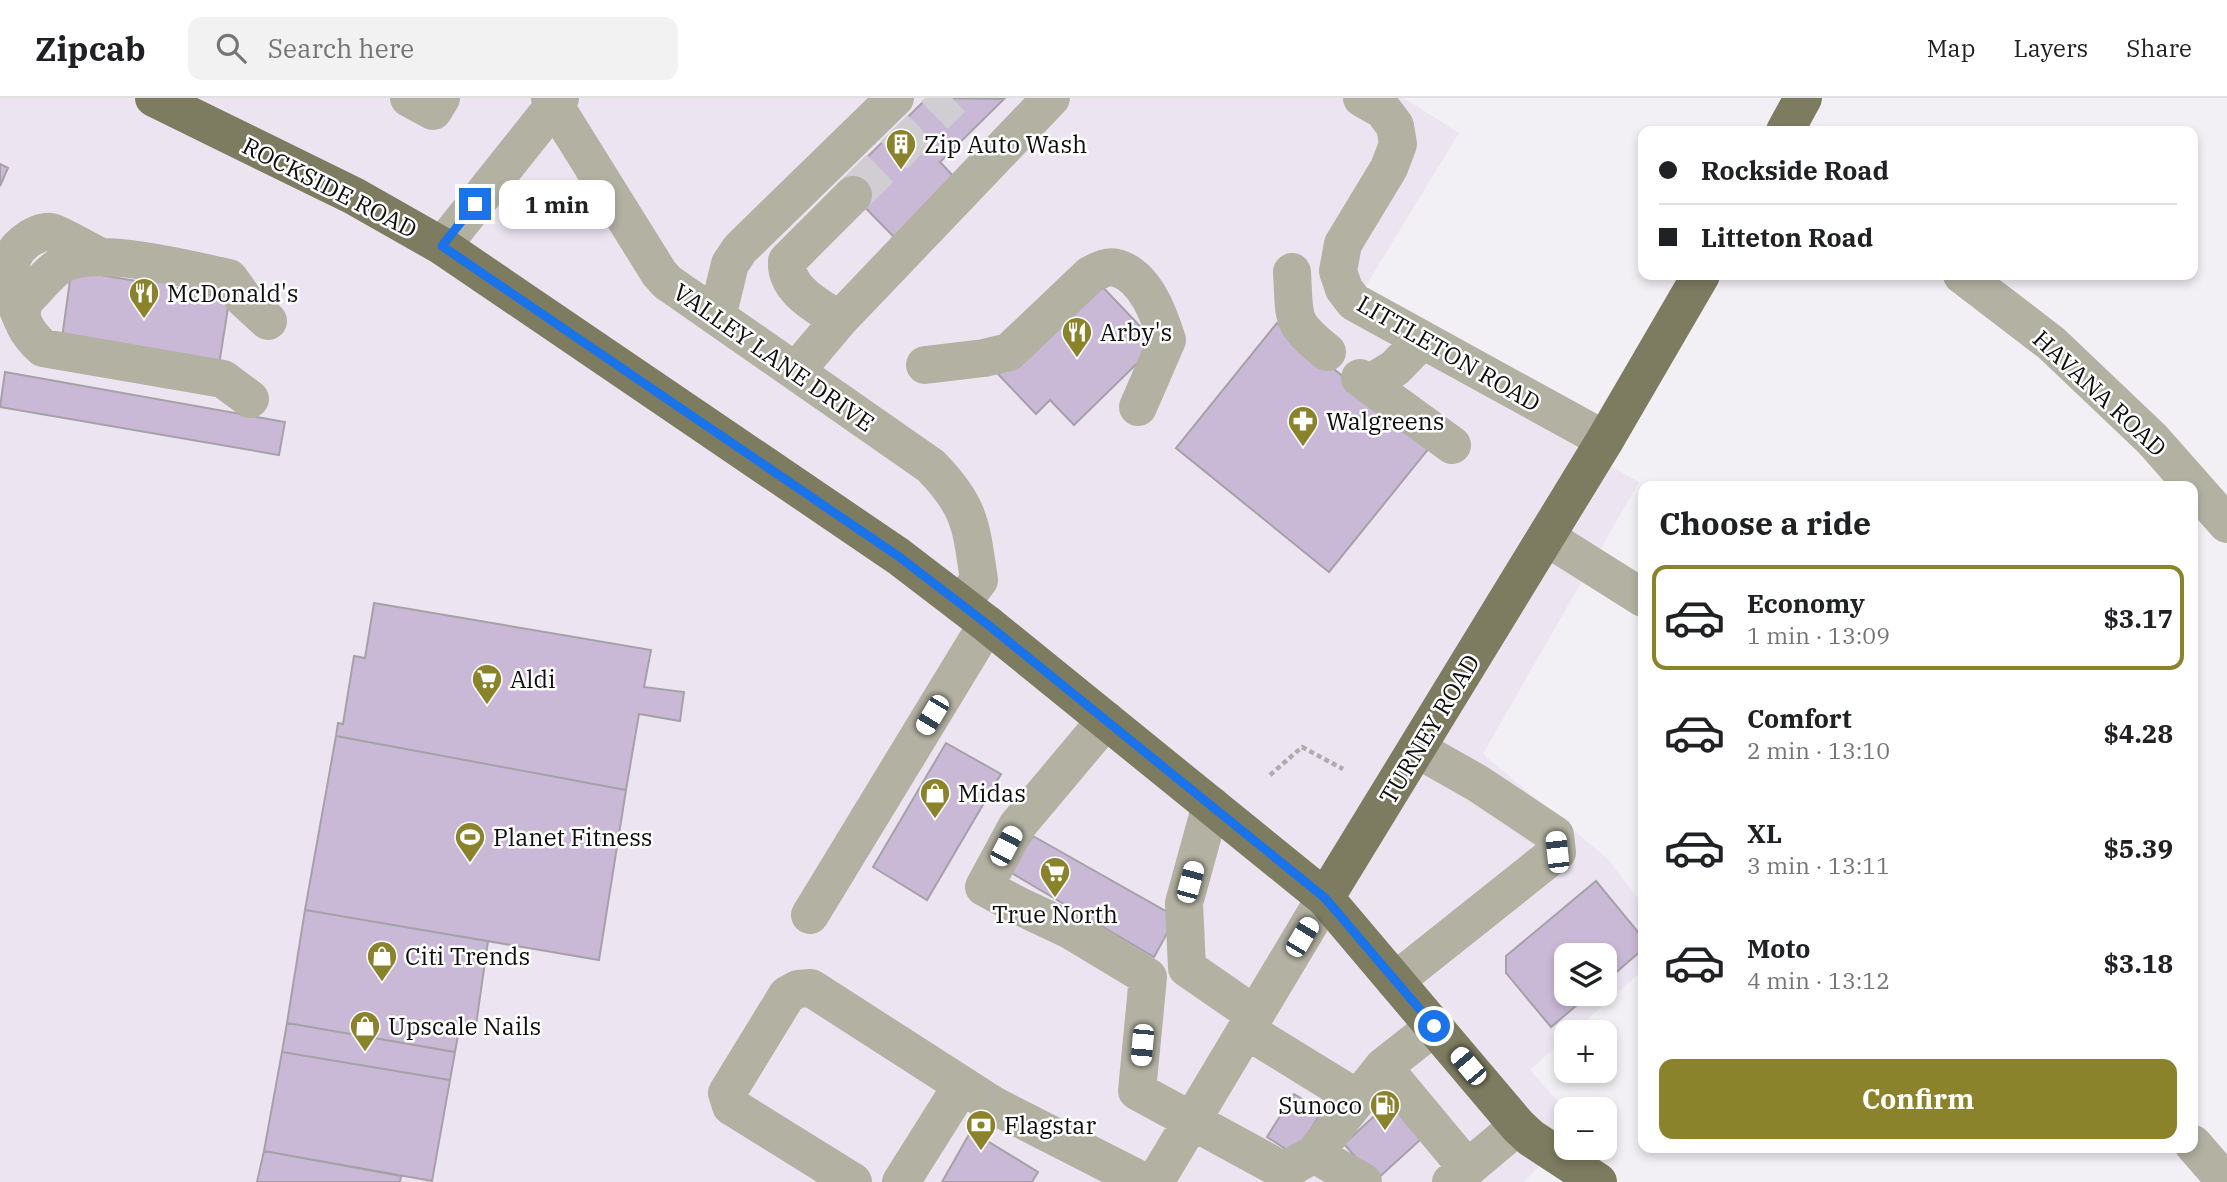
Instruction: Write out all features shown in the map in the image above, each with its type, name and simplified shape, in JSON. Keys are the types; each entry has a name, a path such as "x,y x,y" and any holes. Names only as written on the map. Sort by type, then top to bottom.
{"main road":[{"name":"ROCKSIDE ROAD","path":"155,98 354,196 442,246 898,556 974,614 1325,898 1524,1132 1560,1182"},
{"path":"1788,126 1803,98"},
{"name":"TURNEY ROAD","path":"1325,898 1605,440 1699,280"},
{"name":"ROCKSIDE ROAD","path":"1524,1132 1598,1182"}],"street":[{"path":"409,98 433,111 441,98"},
{"path":"717,317 730,264 740,249 895,98"},
{"path":"796,371 839,320 1051,98"},
{"name":"LITTLETON ROAD","path":"1362,98 1383,110 1395,126 1398,144 1389,168 1343,244 1338,271 1344,289 1354,302 1605,440"},
{"path":"442,246 555,100"},
{"name":"VALLEY LANE DRIVE","path":"555,100 667,282 931,466 959,499 970,525 979,580 974,614"},
{"path":"839,320 802,295 786,273 787,261 853,195"},
{"path":"250,399 223,379 43,348 32,337 22,319 25,301 63,264 86,257 112,257 229,278 244,299 268,321"},
{"path":"925,365 984,358 1009,352 1090,275 1102,269 1116,268 1136,280 1158,313 1167,340 1138,407"},
{"path":"1292,272 1295,320 1303,333 1327,352"},
{"name":"HAVANA ROAD","path":"1969,280 2051,343 2152,439 2189,481"},
{"path":"1422,340 1395,368 1364,381 1452,445"},
{"name":"HAVANA ROAD","path":"2198,491 2227,524"},
{"path":"1546,537 1638,595"},
{"path":"810,915 974,614"},
{"path":"1106,720 1017,826 984,887 1070,930 1148,977 1137,1090 1284,1171 1314,1154 1383,1067 1434,1026"},
{"path":"1395,981 1557,852 1555,835 1477,783 1417,749"},
{"path":"1211,805 1184,903 1186,968 1251,1023 1358,1098"},
{"name":"TURNEY ROAD","path":"1155,1182 1325,898"},
{"path":"853,1182 731,1106 728,1100 727,1093 787,995 798,989 811,988 993,1105 1144,1182"},
{"path":"1383,1067 1459,1175 1524,1132"},
{"path":"901,1182 962,1085"},
{"path":"2198,1150 2226,1182"},
{"path":"1314,1154 1363,1182"}],"path":[{"path":"1270,775 1302,747 1343,769"}],"shaded area":[{"path":"0,98 1404,98 1459,133 1347,317 1638,481 1483,754 1608,859 1638,898 1638,974 1617,993 1617,943 1554,943 1554,1006 1602,1006 1587,1020 1554,1020 1554,1049 1530,1070 1554,1097 1554,1151 1524,1182 0,1182"}],"building":[{"name":"Zip Auto Wash","path":"927,98 1004,99 940,162 956,179 896,239 841,183"},
{"path":"0,164 8,168 0,186"},
{"path":"72,266 89,273 154,284 155,277 168,279 167,286 211,295 212,286 231,289 218,371 61,345"},
{"name":"Arby's","path":"1095,279 1157,344 1074,425 1050,400 1036,414 998,374"},
{"name":"Walgreens","path":"1277,323 1430,447 1329,572 1176,448"},
{"path":"5,372 285,422 279,455 0,407"},
{"path":"374,603 651,650 644,687 684,692 680,721 639,714 626,790 336,736 338,723 343,724 354,656 365,658"},
{"path":"336,736 626,790 599,960 305,910"},
{"path":"946,743 1001,774 927,900 873,867"},
{"path":"1033,836 1176,917 1154,957 1010,872"},
{"path":"1596,881 1638,932 1638,953 1617,972 1617,943 1554,943 1554,1006 1576,1006 1559,1020 1554,1020 1551,1027 1506,973 1506,956"},
{"path":"305,910 488,941 475,1032 459,1030 455,1052 287,1023"},
{"path":"287,1023 455,1052 450,1080 282,1052"},
{"path":"282,1052 450,1080 432,1181 264,1151"},
{"path":"1294,1094 1322,1111 1295,1155 1267,1137"},
{"path":"1398,1094 1431,1130 1376,1180 1344,1144"},
{"name":"Flagstar","path":"971,1131 1038,1172 1032,1182 942,1182"},
{"path":"264,1151 401,1176 400,1182 257,1182"}],"tunnel":[{"path":"853,195 952,98"}],"place":[{"name":"Zip Auto Wash","path":"901,171"},
{"name":"McDonald's","path":"144,320"},
{"name":"Arby's","path":"1077,359"},
{"name":"Walgreens","path":"1303,448"},
{"name":"Aldi","path":"487,706"},
{"name":"Midas","path":"935,820"},
{"name":"Planet Fitness","path":"470,864"},
{"name":"True North","path":"1055,899"},
{"name":"Citi Trends","path":"382,983"},
{"name":"Upscale Nails","path":"365,1053"},
{"name":"Sunoco","path":"1385,1132"},
{"name":"Flagstar","path":"981,1152"}],"route":[{"path":"475,204 442,246 898,556 987,624 1325,898 1434,1026"}]}
